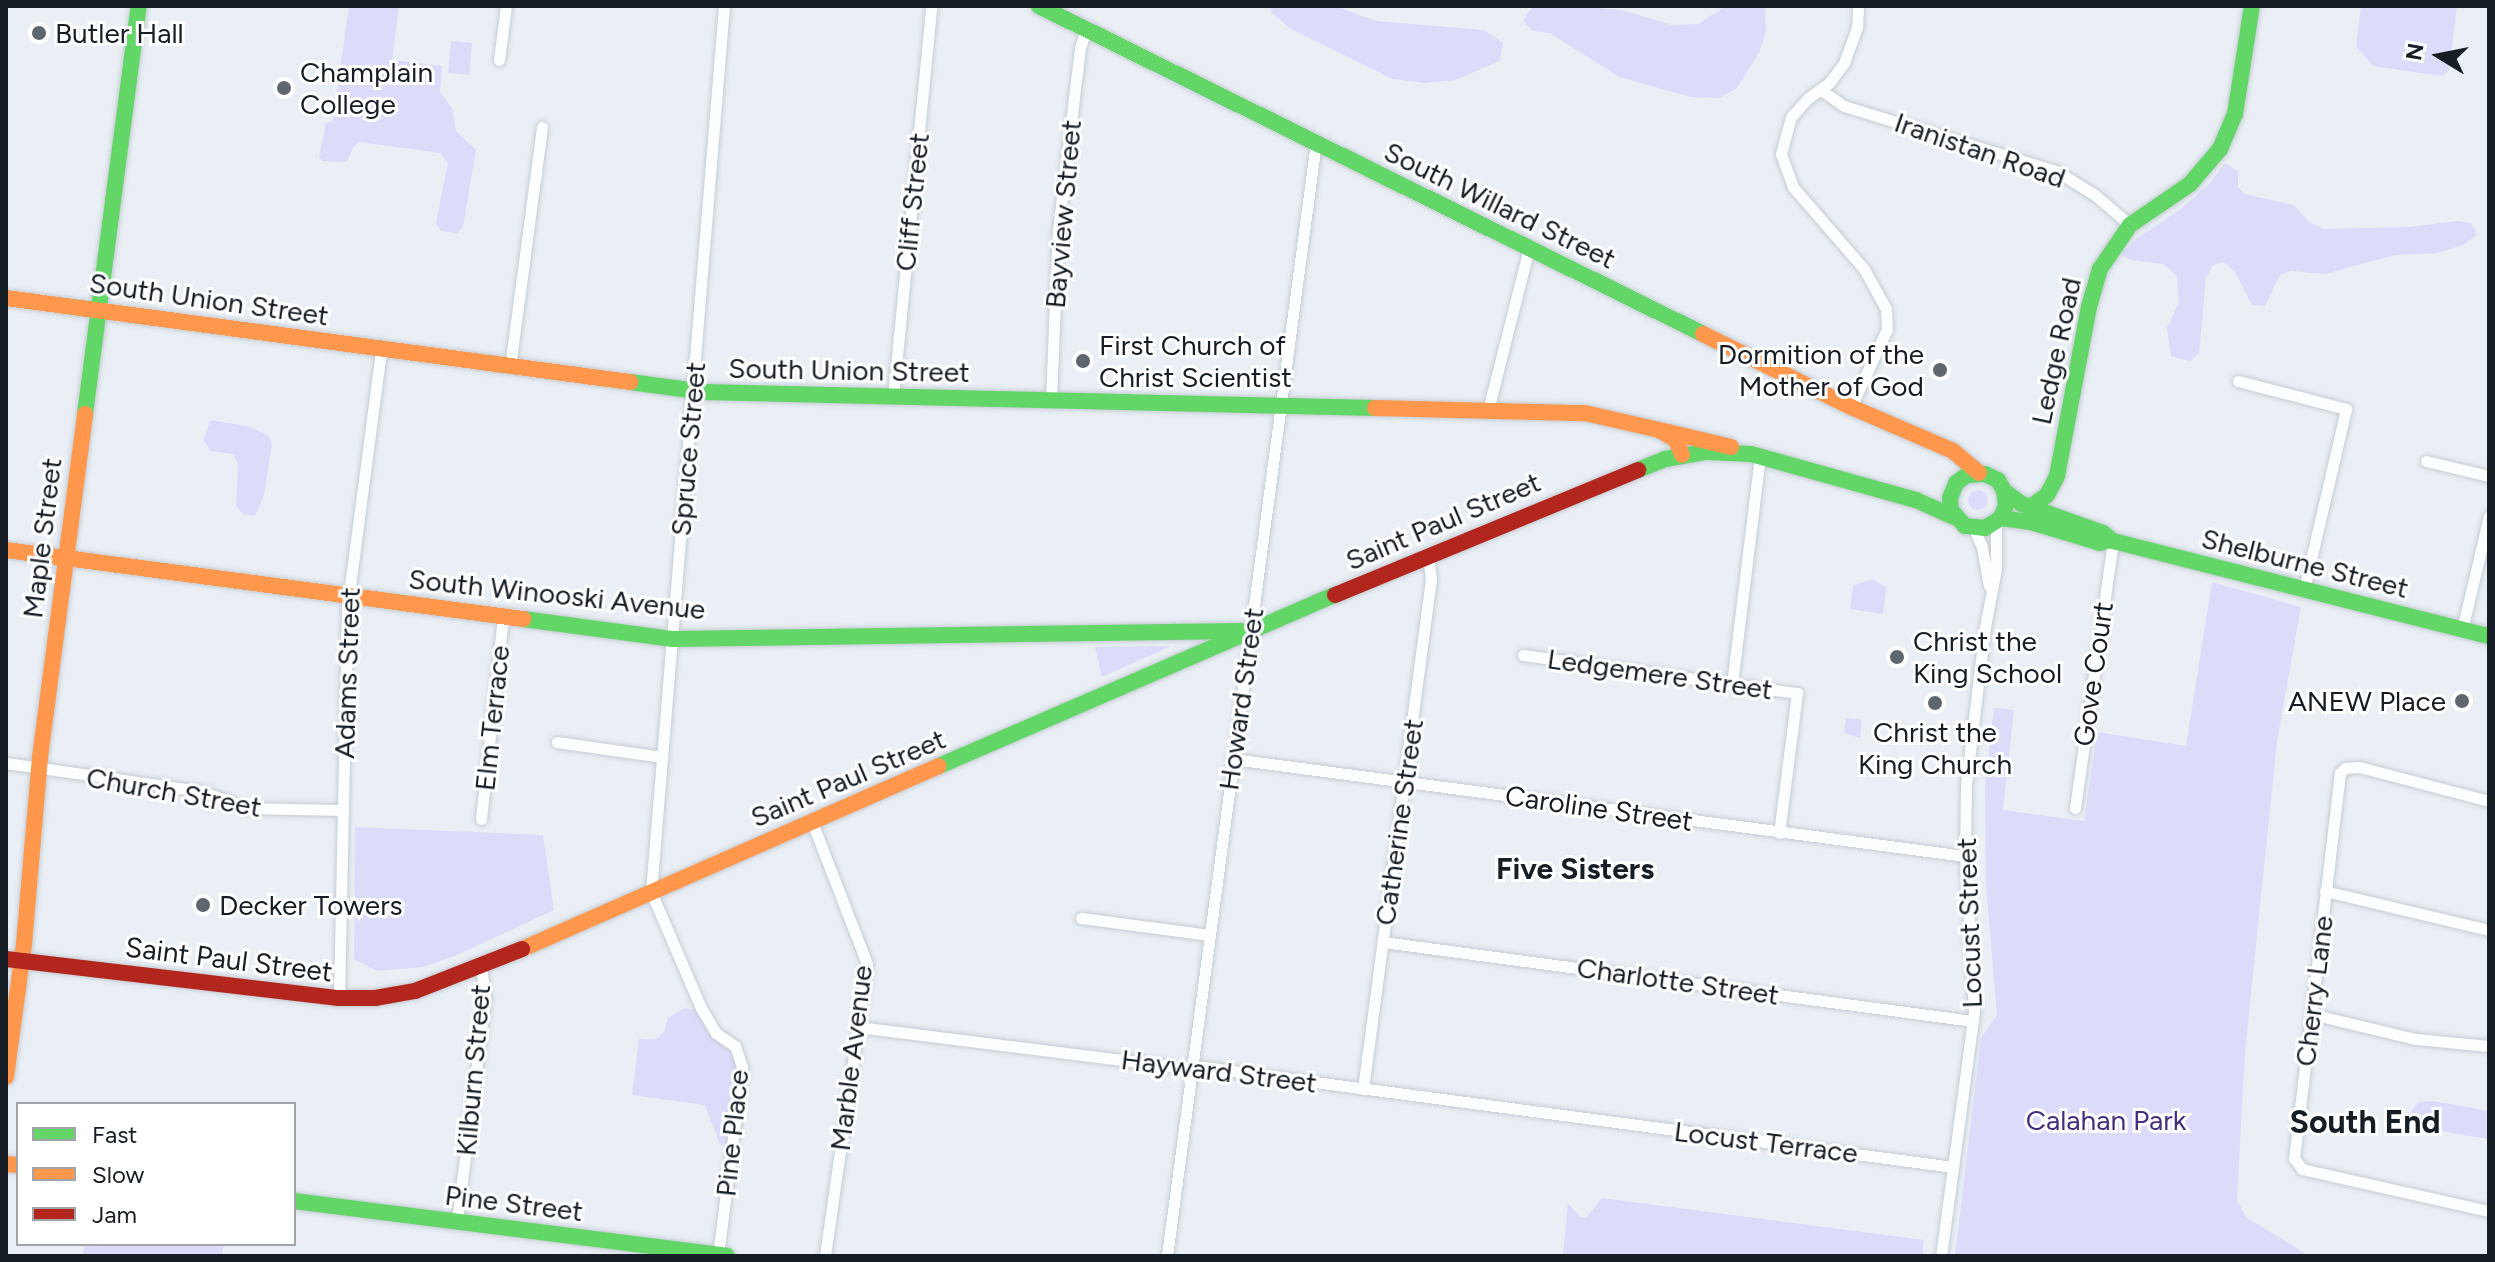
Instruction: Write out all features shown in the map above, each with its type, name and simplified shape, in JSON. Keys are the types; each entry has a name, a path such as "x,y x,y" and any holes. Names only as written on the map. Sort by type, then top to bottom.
{"main road":[{"name":"Maple Street","path":"6,1077 14,960 139,6"},
{"name":"South Willard Street","path":"1039,6 1851,407 1960,455 1979,473"},
{"name":"Ledge Road","path":"2052,521 2057,476 2095,282 2106,256 2130,225 2190,184 2220,149 2235,114 2252,6"},
{"name":"South Union Street","path":"6,298 693,391 1585,413 1756,456"},
{"path":"1659,430 1676,440 1682,455 1756,456 1916,500 1974,529"},
{"path":"1940,448 1950,463 1954,487 1949,504 1954,517"},
{"name":"Saint Paul Street","path":"14,960 339,998 375,998 415,991 481,967 1250,630 1634,470 1682,455"},
{"name":"Shelburne Street","path":"1979,473 1998,480 2004,491 2052,521"},
{"path":"1916,500 1954,487 1967,475 1979,473"},
{"name":"Ledge Road","path":"2030,507 2047,495 2057,476"},
{"path":"1999,520 2006,505 2004,491"},
{"name":"Shelburne Street","path":"1974,529 1999,520 2052,521 2103,533 2111,541 2489,636"},
{"name":"South Winooski Avenue","path":"6,550 672,639 1250,630"},
{"name":"Pine Street","path":"296,1201 722,1255"}],"street":[{"path":"499,60 506,6"},
{"name":"Spruce Street","path":"651,892 724,6"},
{"name":"Cliff Street","path":"893,397 931,6"},
{"path":"1851,407 1889,318 1885,304 1864,269 1793,187 1783,166 1783,141 1791,117 1838,72 1850,52 1857,28 1858,6"},
{"name":"Bayview Street","path":"1051,401 1058,230 1080,48 1086,29"},
{"name":"Iranistan Road","path":"1821,90 1844,106 2058,172 2095,195 2130,225"},
{"path":"510,367 542,127"},
{"name":"Howard Street","path":"1167,1256 1316,143"},
{"path":"1488,410 1529,248"},
{"name":"Adams Street","path":"339,998 348,596 381,349"},
{"path":"2238,381 2346,409 2304,590"},
{"path":"1732,684 1756,456"},
{"path":"2426,461 2489,476"},
{"path":"2462,630 2489,516"},
{"name":"Locust Street","path":"1941,1256 1973,1021 1974,992 1965,856 1966,784 1990,590 1996,569 1999,520"},
{"name":"Locust Street","path":"1974,529 1982,547 1990,590"},
{"name":"Gove Court","path":"2075,808 2111,541"},
{"name":"Catherine Street","path":"1363,1089 1431,579 1428,555"},
{"name":"Elm Terrace","path":"481,819 503,617"},
{"name":"Ledgemere Street","path":"1523,655 1797,693 1779,833"},
{"path":"557,742 662,757"},
{"name":"Caroline Street","path":"1233,759 1965,856"},
{"name":"Church Street","path":"6,763 201,791 246,808 343,810"},
{"name":"Cherry Lane","path":"2489,801 2349,767 2343,770 2338,781 2294,1155 2297,1165 2489,1211"},
{"name":"Marble Avenue","path":"812,822 866,955 825,1256"},
{"path":"2325,891 2489,930"},
{"name":"Pine Place","path":"651,892 701,1008 716,1033 735,1046 742,1067 722,1255"},
{"path":"1081,918 1210,935"},
{"name":"Charlotte Street","path":"1383,942 1973,1021"},
{"name":"Kilburn Street","path":"457,1221 485,998 481,967"},
{"path":"2311,1014 2416,1039 2489,1046"},
{"name":"Hayward Street","path":"858,1027 1579,1118"},
{"name":"Locust Terrace","path":"1579,1118 1953,1167"}],"green space":[{"path":"349,6 399,6 392,60 442,66 440,92 452,108 456,131 476,150 463,227 457,233 441,231 436,223 448,163 440,153 360,142 354,146 347,162 323,161 319,157 326,123 333,121"},
{"path":"1271,6 1334,6 1376,21 1484,30 1503,43 1500,61 1455,80 1424,83 1393,79 1291,29 1272,13"},
{"path":"1726,6 1765,6 1766,30 1759,53 1737,88 1719,98 1691,97 1619,77 1550,33 1533,31 1523,21 1532,7 1583,7 1622,10 1672,25 1698,24"},
{"path":"2361,6 2457,6 2449,70 2442,76 2373,66 2356,46"},
{"path":"451,41 472,43 469,75 448,73"},
{"path":"2225,163 2238,171 2238,187 2244,194 2294,205 2308,221 2323,229 2410,227 2457,221 2471,223 2477,235 2463,245 2437,253 2395,255 2325,274 2291,271 2280,275 2265,306 2252,305 2235,272 2224,262 2213,265 2206,278 2199,353 2190,361 2171,356 2167,328 2179,302 2177,276 2163,264 2131,260 2120,255 2136,239 2182,208 2210,183"},
{"path":"211,420 251,427 269,436 272,444 264,495 255,516 243,514 236,506 238,464 233,454 211,451 203,440"},
{"path":"1974,490 1982,490 1988,500 1982,510 1974,510 1968,504 1968,496"},
{"path":"1871,579 1886,587 1883,614 1850,609 1853,586"},
{"name":"Calahan Park","path":"2212,582 2301,607 2277,741 2245,1052 2237,1200 2246,1217 2309,1256 1955,1256 1981,1038 1997,1015 1986,885 1985,787 1994,708 2014,710 2003,810 2084,821 2097,732 2186,746"},
{"path":"1171,646 1102,677 1095,647"},
{"path":"1846,718 1862,720 1860,738 1844,733"},
{"path":"355,827 543,835 554,910 457,955 423,967 377,971 354,959"},
{"path":"685,1008 696,1011 708,1033 737,1058 738,1077 727,1148 720,1144 705,1105 632,1095 639,1039 655,1040 664,1032 668,1018"},
{"path":"2433,1101 2489,1111 2489,1139 2422,1128 2407,1116 2419,1102"},
{"path":"1602,1198 1924,1240 1922,1256 1563,1256 1568,1203 1580,1217 1586,1218"},
{"path":"85,1246 223,1246 222,1256 83,1256"}],"traffic: fast":[{"path":"85,414 139,6"},
{"path":"1039,6 1703,334"},
{"path":"2030,507 2047,495 2057,476 2089,307 2100,269 2130,225 2190,184 2220,149 2235,114 2252,6"},
{"path":"630,382 704,392 1375,408"},
{"path":"1638,470 1665,459 1706,452 1751,454 1916,500 1954,517"},
{"path":"2004,491 2006,505 2001,518 1985,528 1965,526 1951,510 1950,498 1956,483 1967,475 1985,474 1998,480 2004,491 2022,504 2103,533 2113,541 2489,636"},
{"path":"2001,518 2031,522 2100,543 2109,540"},
{"path":"939,766 1335,595"},
{"path":"523,619 672,639 1241,631"},
{"path":"296,1201 727,1256"}],"traffic: slow":[{"path":"6,298 630,382"},
{"path":"1703,334 1851,407 1953,451 1979,473"},
{"path":"1375,408 1585,413 1659,430 1676,440 1682,455"},
{"path":"6,1077 24,944 40,757 85,414"},
{"path":"1664,431 1731,447"},
{"path":"6,550 523,619"},
{"path":"522,949 939,766"},
{"path":"6,1164 16,1165"}],"traffic: jam":[{"path":"1335,595 1638,470"},
{"path":"6,959 339,998 375,998 415,991 522,949"}],"place":[{"name":"Butler Hall","path":"39,33"},
{"name":"Champlain College","path":"284,88"},
{"name":"First Church of Christ Scientist","path":"1083,361"},
{"name":"Dormition of the Mother of God","path":"1940,370"},
{"name":"Christ the King School","path":"1897,657"},
{"name":"ANEW Place","path":"2462,701"},
{"name":"Christ the King Church","path":"1935,703"},
{"name":"Decker Towers","path":"203,905"}],"district":[{"name":"Five Sisters","path":"1575,869"},
{"name":"South End","path":"2365,1122"}]}
